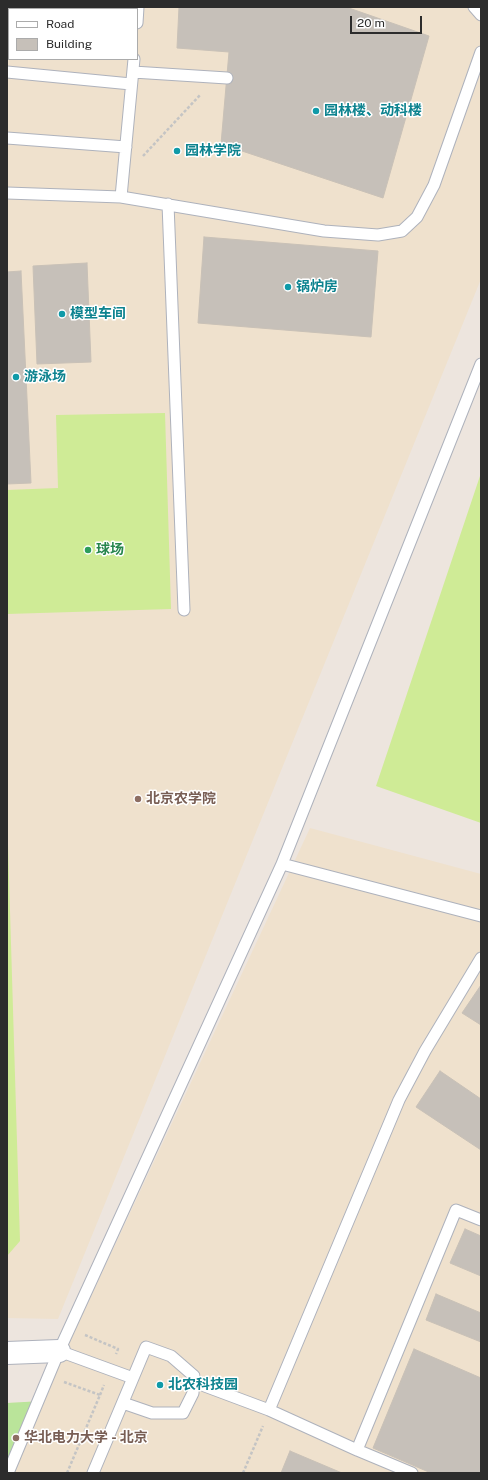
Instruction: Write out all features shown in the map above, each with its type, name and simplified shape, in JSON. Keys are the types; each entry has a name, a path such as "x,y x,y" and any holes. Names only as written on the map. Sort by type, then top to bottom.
{"street":[{"path":"7,1353 59,1351"}],"lane":[{"path":"474,7 481,15"},
{"path":"7,193 121,196 324,231 378,235 402,231 418,217 434,185 481,52"},
{"path":"121,196 134,60"},
{"path":"7,72 131,84"},
{"path":"133,72 222,78"},
{"path":"7,138 126,147"},
{"path":"168,204 184,610"},
{"path":"8,1473 59,1351 282,864 481,364"},
{"path":"282,864 481,916"},
{"path":"269,1410 400,1100 425,1051 481,958"},
{"path":"357,1450 456,1210 481,1220"},
{"path":"94,1473 146,1347 171,1356 194,1376 193,1393 183,1413 152,1413 123,1403"},
{"path":"59,1351 133,1378"},
{"path":"194,1382 269,1410 412,1473"}],"path":[{"path":"123,178 222,78"},
{"path":"49,1376 100,1395 67,1473"},
{"path":"243,1473 269,1410"}],"shaded area":[{"name":"北京农学院","path":"7,7 481,7 481,279 58,1319 7,1318"},
{"path":"310,828 481,874 481,1473 7,1473 7,1403 42,1401"}],"green space":[{"name":"球场","path":"165,413 171,609 7,614 7,490 58,488 56,415"},
{"path":"481,473 481,823 376,786"},
{"path":"7,811 20,1241 7,1256"},
{"name":"华北电力大学 - 北京","path":"42,1401 7,1473 7,1403"}],"building":[{"path":"7,7 64,7 8,8 7,18"},
{"name":"园林楼、动科楼","path":"179,7 346,7 429,36 383,198 221,144 229,52 177,48"},
{"name":"锅炉房","path":"204,237 378,251 371,337 198,323"},
{"name":"模型车间","path":"87,263 91,362 37,364 33,266"},
{"name":"游泳场","path":"21,271 31,483 7,484 7,272"},
{"path":"481,985 481,1025 462,1013"},
{"path":"440,1071 481,1099 481,1150 416,1107"},
{"path":"465,1229 481,1236 481,1276 450,1263"},
{"path":"436,1294 481,1313 481,1342 426,1320"},
{"path":"414,1349 481,1378 481,1473 431,1473 373,1448"},
{"path":"290,1451 342,1473 281,1473"}],"place":[{"name":"园林楼、动科楼","path":"316,111"},
{"name":"园林学院","path":"177,151"},
{"name":"锅炉房","path":"288,287"},
{"name":"模型车间","path":"62,314"},
{"name":"游泳场","path":"16,377"},
{"name":"球场","path":"88,550"},
{"name":"北京农学院","path":"138,799"},
{"name":"北农科技园","path":"160,1385"},
{"name":"华北电力大学 - 北京","path":"16,1438"}]}
